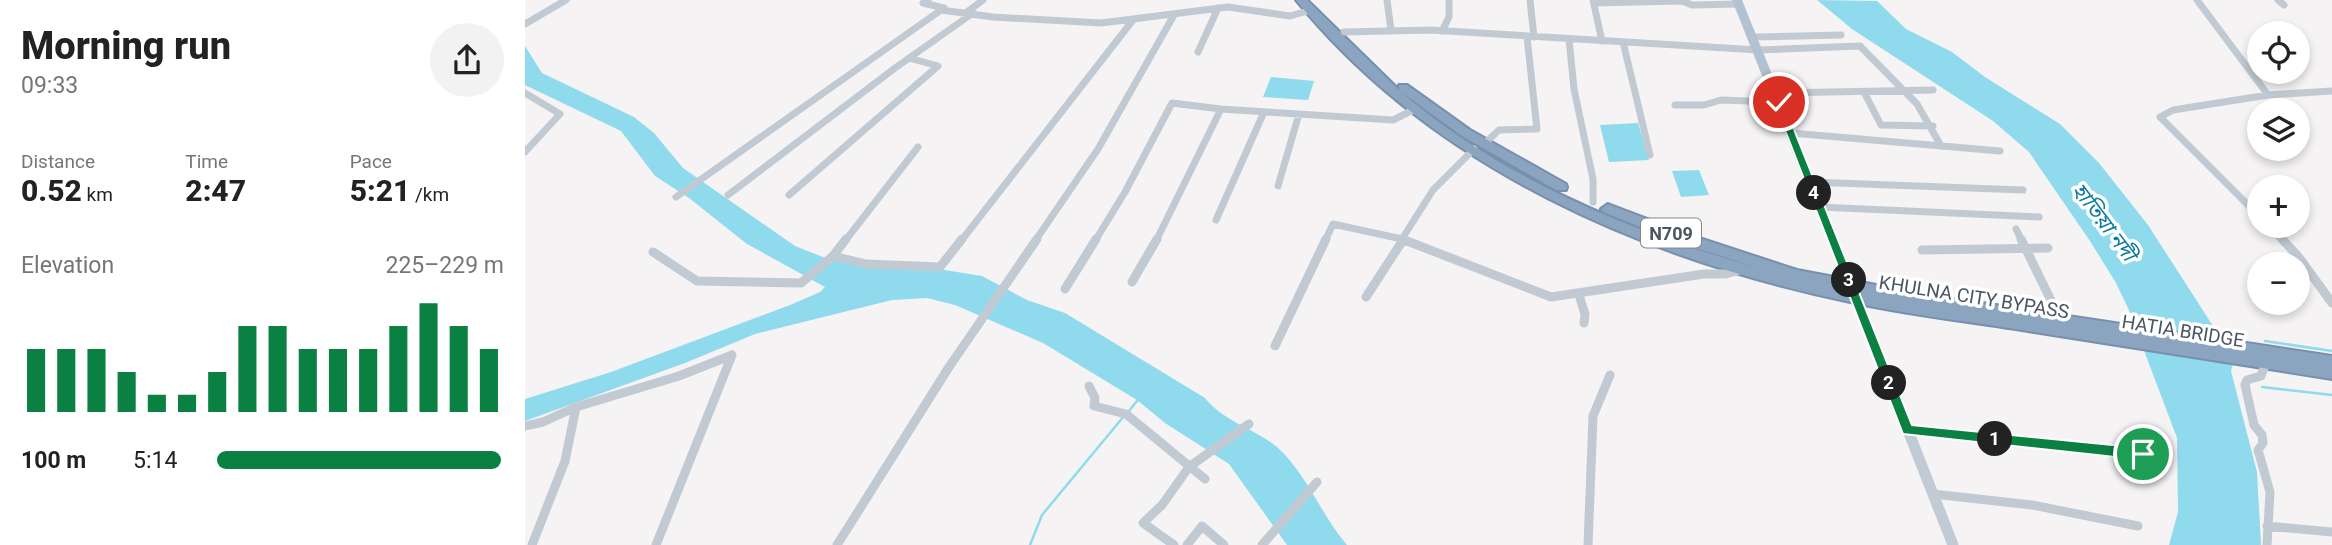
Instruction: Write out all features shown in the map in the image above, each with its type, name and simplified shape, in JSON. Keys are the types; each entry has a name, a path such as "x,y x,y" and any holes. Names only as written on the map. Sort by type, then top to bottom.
{"highway":[{"name":"KHULNA CITY BYPASS","path":"1301,0 1344,32 1404,89 1527,182 1629,228 1692,252 1808,288 1853,291 2061,320 2095,331"},
{"name":"KHULNA CITY BYPASS","path":"1311,5 1366,66 1415,109 1479,147 1593,202 1685,239 1853,291 2095,331"},
{"name":"HATIA BRIDGE","path":"2095,331 2262,358"},
{"name":"N709","path":"2262,358 2332,362"},
{"name":"N709","path":"2262,358 2332,373"}],"main road":[{"path":"1738,2 1853,291"}],"street":[{"path":"525,24 566,0"},
{"path":"915,0 970,13 1057,22 1101,23 1234,7 1290,16 1311,5"},
{"path":"728,195 970,13 983,0"},
{"path":"1387,0 1391,30"},
{"path":"1442,32 1449,17 1449,0"},
{"path":"1366,297 1437,182 1499,130 1537,129 1530,0"},
{"path":"2197,0 2266,93"},
{"path":"1602,41 1594,1 1682,1 1692,5 1738,2"},
{"path":"1198,52 1218,8"},
{"path":"678,196 931,16 947,9"},
{"path":"837,545 949,367 1098,149 1174,15"},
{"path":"832,257 866,264 940,267 1133,20"},
{"path":"1344,32 1442,32 1758,50 1860,46 1908,91 1933,126 1941,146"},
{"path":"1753,37 1841,35"},
{"path":"1569,39 1574,89 1593,179 1593,202"},
{"path":"1623,42 1650,155"},
{"path":"789,195 938,66 909,58"},
{"path":"1675,105 1705,105 1721,100 1933,90"},
{"path":"2247,204 2160,117 2173,110 2266,93 2332,91"},
{"path":"1864,92 1881,125 1933,126"},
{"path":"525,93 560,114 525,152"},
{"path":"1065,289 1125,192 1172,103 1221,109 1393,120 1415,109"},
{"path":"1132,282 1154,244 1221,109"},
{"path":"1216,220 1264,112"},
{"path":"1277,186 1299,114"},
{"path":"1791,133 2000,151"},
{"path":"653,252 697,281 801,283 832,257 918,147"},
{"path":"1810,182 2023,190"},
{"path":"1820,208 2039,217"},
{"path":"1275,346 1333,225 1403,239 1545,296 1560,298 1601,289 1705,274 1726,274 1744,268"},
{"path":"2016,229 2061,320"},
{"path":"2281,238 2328,290 2332,303"},
{"path":"1923,250 2047,248"},
{"path":"1853,291 1953,545"},
{"path":"1579,295 1585,314 1584,323"},
{"path":"525,426 543,422 576,407 679,376 733,355 656,545"},
{"path":"2262,358 2260,376 2247,380 2245,385 2255,425 2262,435 2263,443 2258,450 2270,492 2267,545"},
{"path":"1588,545 1593,416 1610,375"},
{"path":"1089,386 1095,398 1094,406 1126,414 1171,448 1205,479"},
{"path":"532,545 562,474 573,437 576,407"},
{"path":"1174,545 1143,523 1162,505 1189,467 1247,425"},
{"path":"1908,430 2143,454"},
{"path":"1276,545 1268,537 1315,484"},
{"path":"1933,494 2032,505 2138,526"},
{"path":"1187,545 1202,526 1224,545"},
{"path":"2267,526 2332,533"}],"water":[{"name":"হাতিয়া নদী","path":"1817,0 1877,1 1906,29 1952,52 1985,77 2060,124 2099,163 2148,225 2220,337 2233,364 2231,371 2257,472 2261,545 2169,545 2178,512 2177,438 2128,308 2090,241 2029,152 1993,121 1852,29"},
{"path":"525,46 542,73 634,117 654,133 683,168 795,246 828,259 932,268 982,276 1027,300 1065,313 1205,398 1221,413 1277,447 1297,469 1347,545 1287,545 1229,464 1165,423 1137,400 1043,343 955,305 927,298 892,300 755,334 685,363 525,421 525,399 611,372 790,305 820,292 825,287 747,244 689,198 655,176 621,131 525,85"},
{"path":"1271,77 1314,81 1308,100 1263,97"},
{"path":"1638,123 1649,160 1609,162 1600,125"},
{"path":"1699,170 1709,195 1681,197 1672,171"}],"waterway":[{"path":"2265,341 2332,351"},
{"path":"2262,387 2332,395"},
{"path":"1129,411 1137,401"},
{"path":"1030,545 1042,515 1124,416"}],"route":[{"path":"1779,102 1908,430 2143,454"}]}
